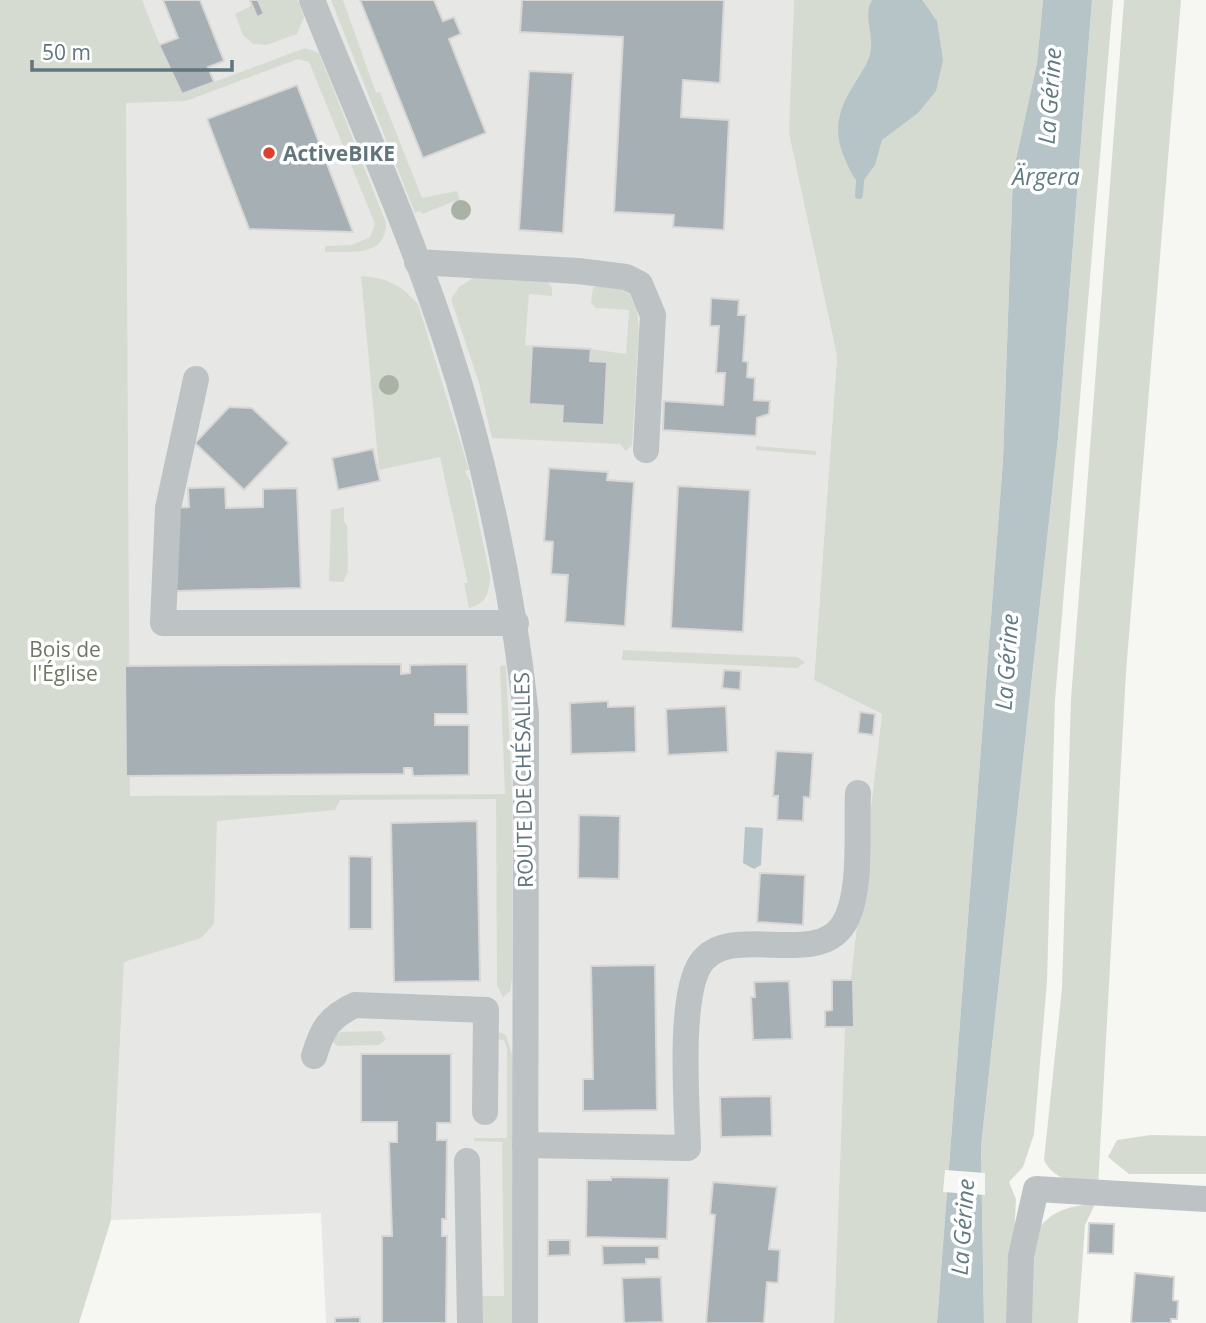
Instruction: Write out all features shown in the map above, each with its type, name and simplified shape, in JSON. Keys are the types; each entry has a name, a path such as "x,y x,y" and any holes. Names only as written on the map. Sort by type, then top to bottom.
{"street":[{"name":"ROUTE DE CHÉSALLES","path":"312,0 446,341 481,458 516,623 526,714 525,1323"},
{"path":"417,262 578,271 626,277 640,284 653,315 646,450"},
{"path":"196,379 167,508 163,623 516,623"},
{"path":"525,1144 688,1149 686,1051 692,993 698,968 714,950 731,946 814,943 832,936 843,925 855,879 858,793"},
{"path":"314,1056 322,1029 336,1014 355,1005 525,1012"},
{"path":"485,1112 486,1010"},
{"path":"467,1161 470,1323"},
{"path":"1019,1323 1021,1256 1036,1189 1206,1199"}],"shaded area":[{"path":"86,0 794,0 790,133 837,356 814,679 882,714 845,1027 834,1323 326,1323 321,1213 111,1220 124,962"}],"green space":[{"name":"Bois de l'Église","path":"0,0 142,0 167,63 214,82 305,48 319,53 386,223 380,242 374,247 356,252 325,252 325,246 352,245 370,237 375,224 309,62 298,59 186,101 126,103 130,796 505,794 500,666 506,665 512,794 510,991 503,997 497,985 496,799 340,800 335,810 217,821 214,924 201,938 124,962 111,1220 79,1323 0,1323"},
{"path":"249,0 298,0 304,17 297,34 266,45 253,44 243,35 235,14 251,6"},
{"path":"331,0 343,0 376,93 380,92 422,198 457,191 466,220 462,221 455,201 422,214 420,211 415,213"},
{"path":"794,0 1043,0 1037,63 1013,173 1003,460 937,1323 834,1323 845,1027 882,714 814,680 837,356 789,133"},
{"path":"1092,0 1113,0 1055,700 1047,981 1034,1134 1023,1167 1009,1182 1016,1199 1010,1323 984,1323 981,1147 1058,438"},
{"path":"1124,0 1181,0 1126,672 1098,1187 1060,1177 1044,1160 1062,988 1071,699"},
{"path":"361,276 393,283 418,304 469,470 465,471 470,481 490,576 486,596 480,603 469,608 464,583 468,583 440,457 379,470"},
{"path":"473,278 548,282 552,288 552,296 529,294 525,345 532,346 563,406 562,423 604,425 607,362 590,361 591,349 626,354 629,310 596,308 591,303 593,287 615,286 629,294 637,310 639,330 632,445 626,451 620,444 492,438 479,383 451,299 459,287"},
{"path":"756,446 816,451 816,455 756,450"},
{"path":"344,507 348,572 343,582 329,581 331,510"},
{"path":"623,650 797,657 805,662 797,668 622,660"},
{"path":"381,1031 386,1039 379,1045 338,1046 329,1039 341,1032"},
{"path":"496,1031 506,1035 513,1058 514,1323 478,1323 478,1296 504,1296 502,1142 474,1141 474,1138 507,1138 507,1049 504,1040 496,1039"},
{"path":"1151,1135 1206,1136 1206,1174 1129,1174 1108,1157 1117,1140"},
{"path":"1095,1204 1085,1225 1078,1323 1024,1323 1029,1259 1040,1227 1052,1216 1070,1208"}],"water":[{"path":"872,0 922,0 937,21 943,60 936,91 918,113 882,140 875,165 864,180 855,179 848,166 838,131 847,96 871,52 868,12"},
{"name":"Ärgera","path":"1043,0 1092,0 1058,438 981,1147 984,1323 937,1323 1003,460 1013,173 1037,63"},
{"path":"745,827 763,828 761,865 754,869 743,863"}],"pier":[{"path":"945,1170 985,1173 985,1195 943,1192"}],"building":[{"path":"163,0 200,0 224,61 208,67 214,82 182,94 159,45 178,38"},
{"path":"250,0 258,0 264,14 257,17"},
{"path":"360,0 434,0 443,21 454,17 461,34 449,39 486,133 423,158"},
{"path":"522,0 724,0 720,83 683,80 681,117 729,120 724,230 673,227 674,215 614,212 623,37 520,32"},
{"path":"529,71 573,73 563,233 519,230"},
{"path":"297,85 353,232 249,229 207,119"},
{"path":"711,298 739,300 738,315 746,315 743,361 748,362 747,377 755,378 754,400 770,401 769,414 757,418 756,436 663,430 664,401 723,405 725,373 716,373 719,326 710,326"},
{"path":"532,346 591,349 590,361 607,362 604,425 562,423 563,406 529,404"},
{"path":"229,407 252,408 289,443 244,490 195,443"},
{"path":"373,449 380,481 338,490 332,458"},
{"path":"549,468 608,472 607,480 634,482 625,626 565,622 568,575 551,574 553,542 544,541"},
{"path":"678,486 750,490 743,632 671,628"},
{"path":"225,487 226,508 263,507 263,489 297,488 301,588 176,591 174,508 189,507 188,488"},
{"path":"401,664 401,674 410,673 410,665 467,664 468,714 435,714 435,725 469,725 469,775 413,776 412,768 404,768 404,774 126,776 125,666"},
{"path":"724,670 741,671 740,690 722,688"},
{"path":"608,701 608,707 635,706 636,752 571,754 570,703"},
{"path":"726,706 728,752 668,755 666,709"},
{"path":"860,712 875,714 873,735 858,733"},
{"path":"776,751 813,753 810,798 804,797 803,821 777,820 778,796 773,796"},
{"path":"579,815 620,816 619,879 578,878"},
{"path":"477,821 480,981 394,982 391,823"},
{"path":"349,856 372,857 372,929 349,929"},
{"path":"760,873 805,875 803,925 757,922"},
{"path":"655,965 657,1110 583,1111 583,1079 593,1079 591,966"},
{"path":"832,980 853,980 854,1027 825,1027 825,1011 832,1010"},
{"path":"789,981 792,1039 753,1040 751,997 755,997 754,982"},
{"path":"361,1054 451,1054 451,1123 437,1123 437,1140 447,1140 446,1219 442,1219 442,1236 447,1236 446,1323 382,1323 382,1236 392,1236 389,1142 397,1142 397,1122 361,1122"},
{"path":"771,1096 772,1136 721,1137 720,1097"},
{"path":"611,1177 669,1178 667,1239 586,1237 587,1180 611,1180"},
{"path":"713,1182 777,1187 769,1249 780,1250 778,1283 767,1282 764,1323 706,1323 715,1215 710,1214"},
{"path":"1089,1223 1114,1224 1113,1254 1088,1253"},
{"path":"548,1240 570,1240 570,1255 548,1256"},
{"path":"602,1246 659,1246 659,1259 646,1259 646,1264 603,1265"},
{"path":"1135,1273 1174,1277 1173,1300 1178,1301 1177,1319 1171,1319 1171,1323 1131,1323"},
{"path":"661,1277 663,1322 624,1323 622,1278"},
{"path":"360,1317 360,1323 335,1323 335,1318"}],"waterway":[{"path":"859,195 861,170"}],"place":[{"name":"ActiveBIKE","path":"269,153"}],"water label":[{"name":"La Gérine","path":"1049,96"},
{"name":"La Gérine","path":"1006,662"},
{"name":"La Gérine","path":"962,1227"}]}
